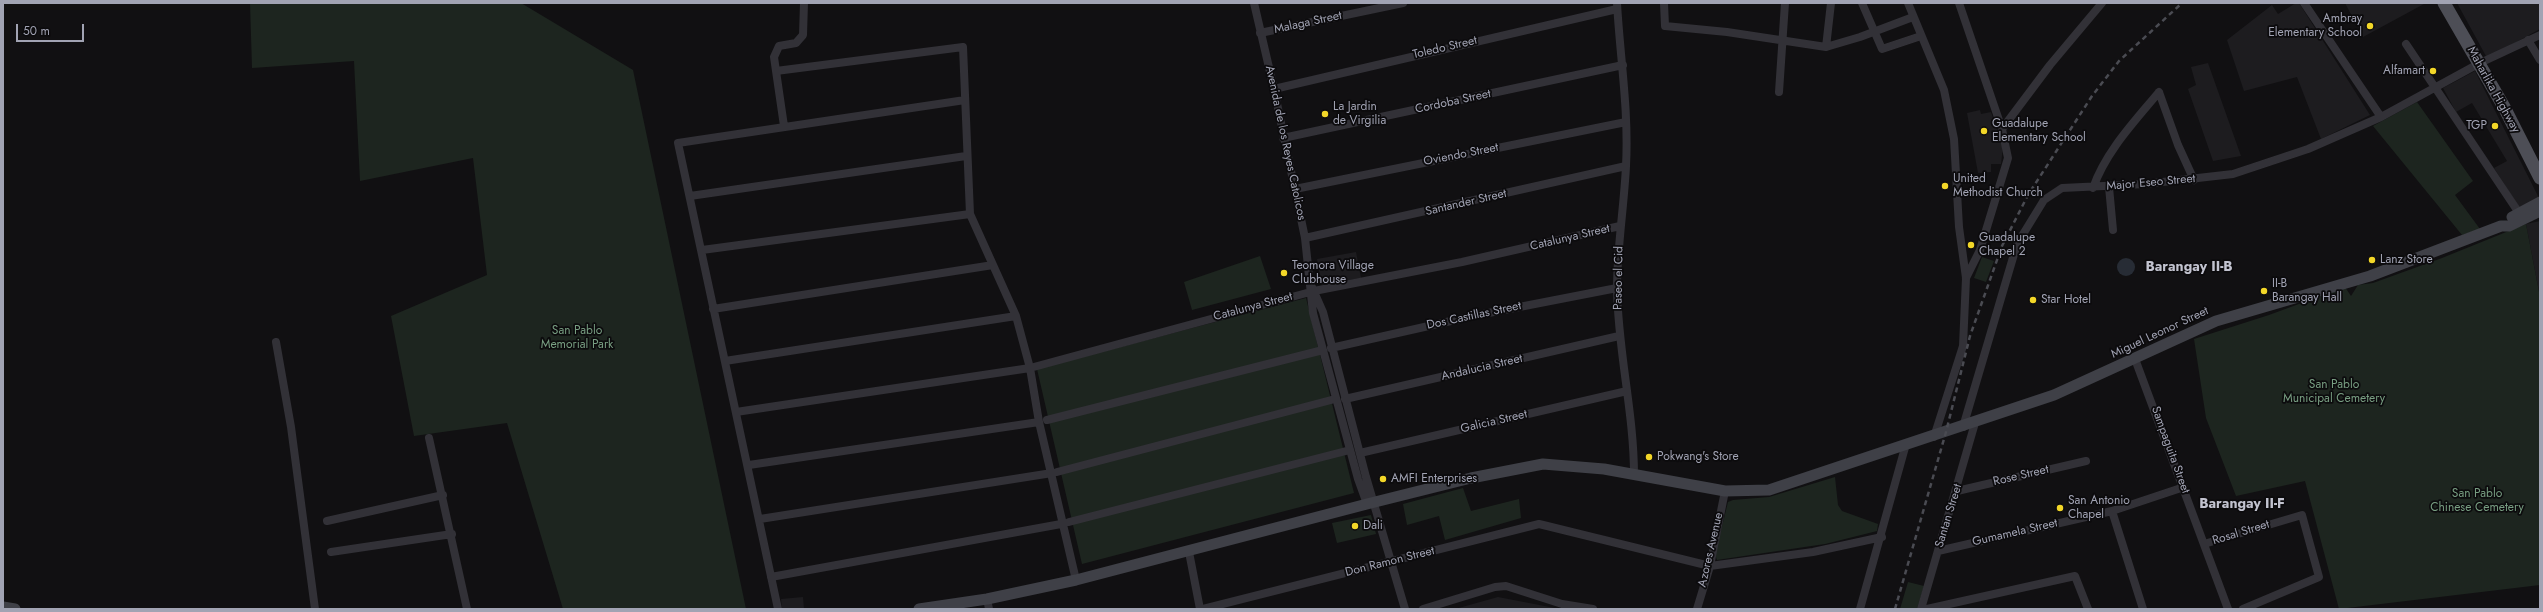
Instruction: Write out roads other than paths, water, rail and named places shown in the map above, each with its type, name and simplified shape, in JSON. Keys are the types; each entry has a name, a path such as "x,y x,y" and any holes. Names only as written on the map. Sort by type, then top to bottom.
{"main road":[{"name":"Maharlika Highway","path":"2444,3 2480,63 2540,178"}],"street":[{"path":"784,126 774,57 779,46 796,43 803,35 804,3"},
{"name":"Avenida de los Reyes Catolicos","path":"1254,3 1274,89 1305,238 1312,289 1313,313 1345,399 1360,454 1371,503"},
{"name":"Malaga Street","path":"1260,33 1403,3"},
{"path":"1664,3 1665,26 1727,32 1826,47 1913,17"},
{"path":"1779,92 1785,3"},
{"path":"1826,47 1831,3"},
{"path":"1862,3 1882,49 1921,36"},
{"path":"1908,3 1944,90 1954,138 1959,227 1966,278 1963,346 1934,437"},
{"path":"1959,3 2002,129 2008,158 1980,250 1966,278"},
{"path":"2002,129 2054,59 2102,3"},
{"path":"2304,3 2381,117"},
{"name":"Paseo el Cid","path":"1617,6 1623,65 1626,122 1626,166 1620,226 1617,288 1619,336 1627,391 1634,456 1634,475"},
{"name":"Toledo Street","path":"1274,89 1617,6"},
{"name":"Major Eseo Street","path":"1963,427 2017,244 2044,200 2062,188 2110,187 2194,180 2233,174 2308,149 2381,117 2480,63 2540,35"},
{"path":"2528,40 2540,60"},
{"path":"2406,44 2491,168 2519,213"},
{"path":"776,71 963,47 966,156 970,214 1016,316 1055,473 1076,580"},
{"name":"Cordoba Street","path":"1283,138 1623,65"},
{"path":"2093,188 2098,174 2118,143 2159,92 2194,180"},
{"path":"778,609 749,465 713,309 702,250 678,142 965,100"},
{"name":"Oviendo Street","path":"1295,189 1626,122"},
{"path":"690,196 966,156"},
{"name":"Santander Street","path":"1305,238 1626,166"},
{"path":"2110,187 2113,230"},
{"name":"Miguel Leonor Street","path":"2501,226 2505,220 2540,202"},
{"name":"Miguel Leonor Street","path":"919,609 988,604 1371,503 1471,478 1543,464 1575,465 1725,491 1769,490 1906,444 1934,437 2054,395 2136,359 2216,321 2370,276 2501,226 2509,226 2540,211"},
{"path":"702,250 970,214"},
{"name":"Catalunya Street","path":"736,412 1030,368 1312,289 1462,262 1620,226"},
{"path":"713,309 993,265"},
{"name":"Dos Castillas Street","path":"749,465 1043,421 1327,349 1472,316 1617,288"},
{"path":"725,361 1016,316"},
{"name":"Andalucia Street","path":"1345,399 1619,336"},
{"path":"276,342 291,426 315,609"},
{"name":"Avenida de los Reyes Catolicos","path":"1327,349 1335,399 1350,450 1371,503"},
{"name":"Sampaguita Street","path":"2136,359 2228,609"},
{"name":"Galicia Street","path":"1360,454 1627,391"},
{"path":"760,519 1055,473 1335,399"},
{"name":"Santan Street","path":"1921,609 1957,491 1975,423"},
{"path":"429,438 452,534 467,609"},
{"path":"1860,609 1882,537 1906,444"},
{"path":"771,577 1065,523 1350,450"},
{"name":"Rose Street","path":"1957,491 2086,461"},
{"name":"Gumamela Street","path":"1938,550 2112,511 2184,487"},
{"name":"Azores Avenue","path":"1697,609 1710,566 1725,491"},
{"path":"327,521 443,495"},
{"path":"1371,503 1405,609"},
{"path":"2112,511 2143,609"},
{"name":"Rosal Street","path":"2204,544 2302,515 2319,577 2243,609"},
{"name":"Don Ramon Street","path":"1203,609 1539,524 1710,566"},
{"path":"331,552 452,534"},
{"path":"1710,566 1814,552 1882,537"},
{"path":"1189,552 1200,609"},
{"path":"1927,609 2075,576 2088,609"},
{"path":"1423,609 1495,586 1506,586 1562,604 1593,609"},
{"path":"3,607 16,609"}],"railway":[{"path":"1895,609 1946,432 1970,336 2002,246 2028,195 2092,96 2119,61 2182,3"}],"place":[{"name":"Ambray Elementary School","path":"2370,26"},
{"name":"Alfamart","path":"2433,71"},
{"name":"La Jardin de Virgilia","path":"1325,114"},
{"name":"TGP","path":"2495,126"},
{"name":"Guadalupe Elementary School","path":"1984,131"},
{"name":"United Methodist Church","path":"1945,186"},
{"name":"Guadalupe Chapel 2","path":"1971,245"},
{"name":"Lanz Store","path":"2372,260"},
{"name":"Teomora Village Clubhouse","path":"1284,273"},
{"name":"II-B Barangay Hall","path":"2264,291"},
{"name":"Star Hotel","path":"2033,300"},
{"name":"Pokwang's Store","path":"1649,457"},
{"name":"AMFI Enterprises","path":"1383,479"},
{"name":"San Antonio Chapel","path":"2060,508"},
{"name":"Dali","path":"1355,526"}],"district":[{"name":"Barangay II-B","path":"2189,268"},
{"name":"Barangay II-F","path":"2242,505"}],"park label":[{"name":"San Pablo Memorial Park","path":"577,338"},
{"name":"San Pablo Municipal Cemetery","path":"2334,392"},
{"name":"San Pablo Chinese Cemetery","path":"2477,501"}]}
